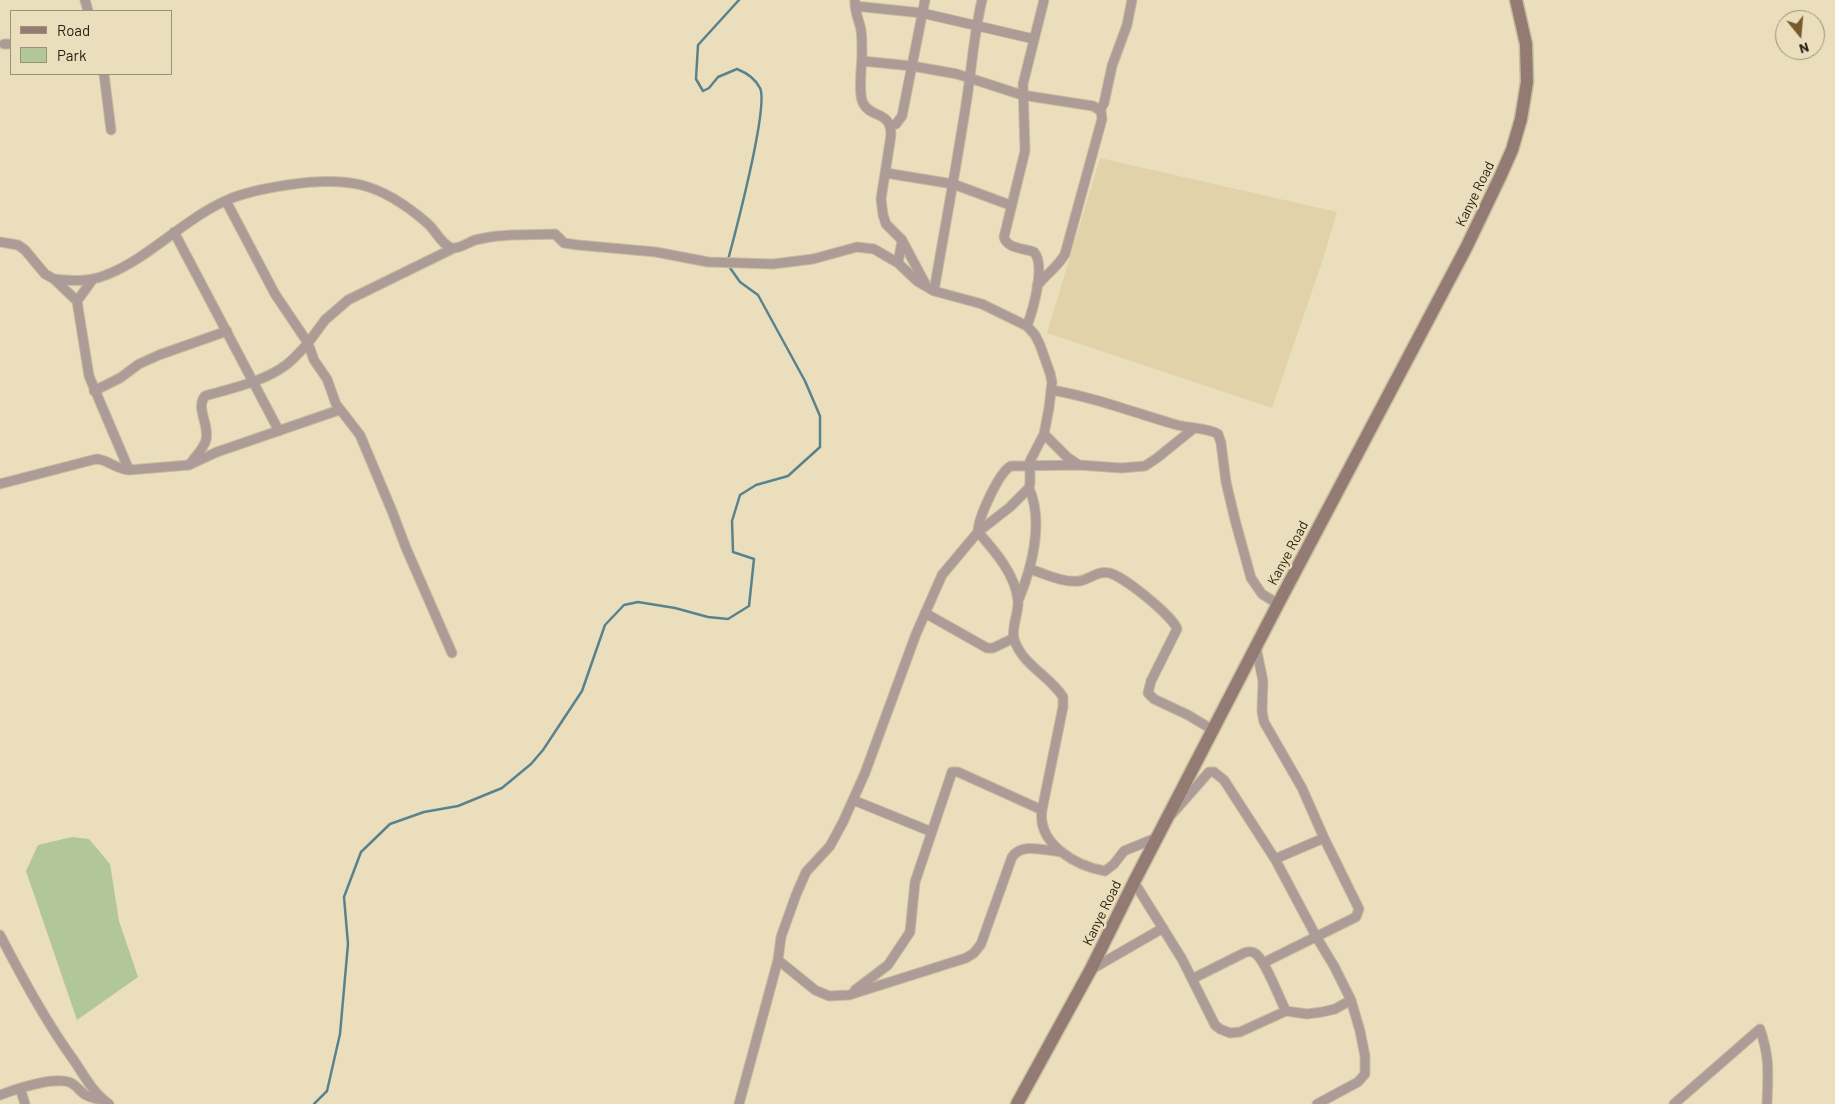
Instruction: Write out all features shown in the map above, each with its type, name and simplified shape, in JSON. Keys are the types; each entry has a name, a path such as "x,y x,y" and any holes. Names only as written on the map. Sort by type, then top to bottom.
{"main road":[{"name":"Kanye Road","path":"1017,1104 1091,969 1278,604 1466,248 1512,150 1521,119 1527,82 1526,44 1516,0"}],"street":[{"path":"891,126 896,124 902,116 925,0"},
{"path":"930,289 953,184 970,78 976,25 982,0"},
{"path":"1027,326 1037,286 1039,262 1035,253 1010,245 1005,240 1010,205 1024,151 1022,95 1026,69 1044,0"},
{"path":"1037,286 1059,264 1065,254 1102,118 1100,110 1104,103 1112,66 1126,25 1132,0"},
{"path":"930,289 884,220 882,200 891,126 884,117 869,110 862,102 860,89 862,61 861,30 855,3 922,13 1034,39"},
{"path":"862,61 912,66 970,78 1022,95 1093,106 1100,110"},
{"path":"104,75 110,130"},
{"path":"886,174 953,184 1010,205"},
{"path":"54,279 69,281 106,276 226,200 262,190 321,180 356,182 397,200 428,224 448,246 454,248"},
{"path":"226,200 275,294 308,343 314,360 326,379 339,410 360,435 452,654"},
{"path":"174,232 228,331 279,431"},
{"path":"189,465 206,439 201,407 205,396 274,373 286,366 308,343 325,320 348,300 454,248 476,240 492,237 555,234 564,243 656,252 708,262 761,264 804,261 857,247 874,249 898,263 930,289 982,304 1027,326 1035,335 1040,345 1050,373 1051,390 1044,434 1031,458 1029,488 1035,504 1036,525 1030,570 1018,601 1014,638 1023,657 1061,694 1064,701 1040,820 1048,837 1061,852 1072,859 1097,869 1105,870 1110,868 1124,851 1158,836"},
{"path":"0,242 18,245 25,250 45,274 54,279 77,301 85,360 94,391 129,470"},
{"path":"885,255 901,245"},
{"path":"898,263 901,245"},
{"path":"77,301 93,279"},
{"path":"94,391 120,378 139,364 159,355 228,331"},
{"path":"1051,390 1090,398 1192,429 1212,431 1219,436 1235,520 1251,578 1262,594 1278,604"},
{"path":"0,484 96,459 101,459 120,469 129,470 189,465 217,452 339,410"},
{"path":"1018,601 1016,590 1002,562 978,532 979,519 1003,472 1011,466 1079,465 1121,468 1145,466 1192,429"},
{"path":"1044,434 1067,457 1079,465"},
{"path":"738,1104 778,960 781,936 796,895 806,872 833,841 865,774 903,667 942,575 978,532 1010,507 1029,488"},
{"path":"1030,570 1072,581 1082,580 1103,572 1111,573 1156,605 1171,619 1177,630 1151,681 1148,692 1154,699 1213,730"},
{"path":"925,613 987,648 993,648 1014,638"},
{"path":"1256,647 1263,681 1262,706 1264,722 1302,788 1359,909 1356,918 1263,963"},
{"path":"849,995 888,966 910,932 915,882 949,775 954,771 1042,810"},
{"path":"1168,817 1185,800 1205,774 1214,772 1224,780 1275,859 1334,966 1351,1000 1365,1056 1365,1074 1358,1082 1317,1104"},
{"path":"853,800 932,832"},
{"path":"1275,859 1324,838"},
{"path":"778,960 816,990 829,996 849,995 957,961 974,953 981,944 1015,852 1022,849 1061,852"},
{"path":"1134,882 1192,979 1215,1025 1225,1031 1230,1033 1240,1032 1286,1011 1307,1014 1336,1009 1351,1000"},
{"path":"1091,969 1163,928"},
{"path":"0,935 52,1030 92,1088 106,1102"},
{"path":"1192,979 1249,951 1254,952 1263,963 1286,1011"},
{"path":"1674,1104 1760,1029 1768,1063 1767,1104"},
{"path":"0,1095 43,1083 65,1081 74,1084 85,1095 106,1102"},
{"path":"20,1088 26,1104"}],"shaded area":[{"path":"1100,158 1337,212 1323,259 1272,408 1047,333"}],"green space":[{"path":"72,837 89,839 110,864 119,921 138,977 77,1020 26,871 38,845"}],"waterway":[{"path":"728,260 756,143 760,119 760,88 750,76 737,69 718,77 709,88 703,91 696,79 698,45 739,0"},
{"path":"314,1104 327,1091 340,1034 348,944 344,897 361,852 390,824 424,812 458,806 502,788 531,764 543,750 582,691 605,625 624,605 638,602 675,608 708,617 728,619 749,606 754,559 733,552 732,521 740,495 756,485 788,476 820,447 820,416 805,381 758,295 740,282 728,265"}]}
